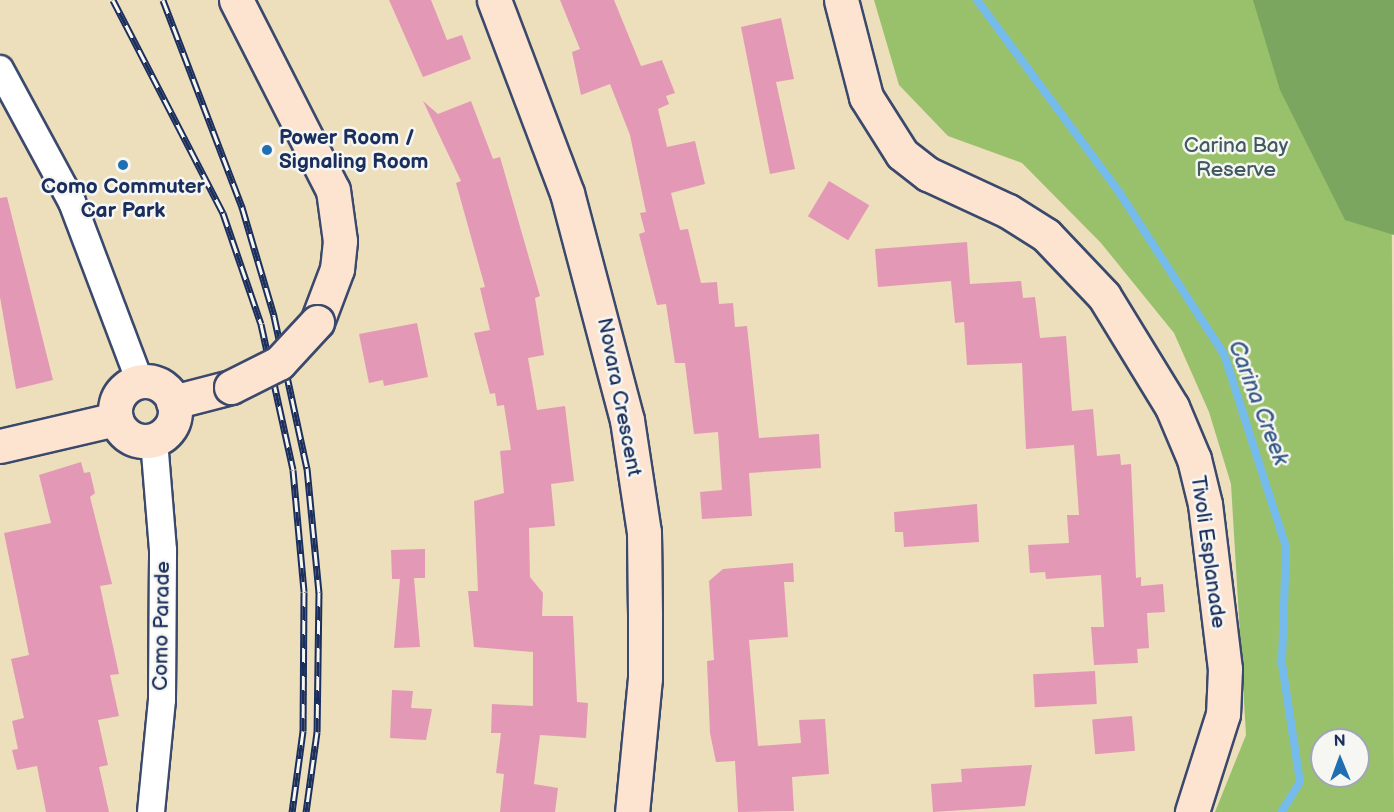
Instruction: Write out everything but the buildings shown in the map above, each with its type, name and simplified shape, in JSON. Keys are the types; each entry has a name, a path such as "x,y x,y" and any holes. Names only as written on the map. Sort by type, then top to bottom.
{"street":[{"path":"173,402 231,387 279,363 317,322 337,270 340,241 333,190 236,0"},
{"name":"Novara Crescent","path":"494,0 567,193 627,420 644,532 645,678 632,812"},
{"name":"Tivoli Esplanade","path":"842,0 866,97 902,154 928,174 1008,211 1046,235 1104,296 1172,407 1194,459 1204,504 1225,669 1223,714 1192,812"},
{"path":"0,69 72,202 140,382"},
{"path":"140,382 157,384 173,402 173,421 154,440 135,440 116,419 123,392 140,382"},
{"path":"0,446 116,419"},
{"name":"Como Parade","path":"151,812 162,700 163,550 154,440"}],"green space":[{"name":"Carina Bay Reserve","path":"874,0 1391,0 1394,812 1215,812 1246,735 1231,484 1209,412 1174,333 1101,243 1022,163 948,136 899,85"},
{"path":"1253,0 1394,0 1394,235 1345,220 1280,90"}],"waterway":[{"name":"Carina Creek","path":"977,0 1119,192 1224,354 1286,547 1282,664 1300,782 1281,812"}],"railway":[{"path":"113,0 223,213 261,324 293,470 304,592 303,731 292,812"},
{"path":"163,0 242,207 274,316 307,468 319,592 317,732 306,812"}],"place":[{"name":"Power Room / Signaling Room","path":"267,150"},
{"name":"Como Commuter Car Park","path":"123,165"}]}
